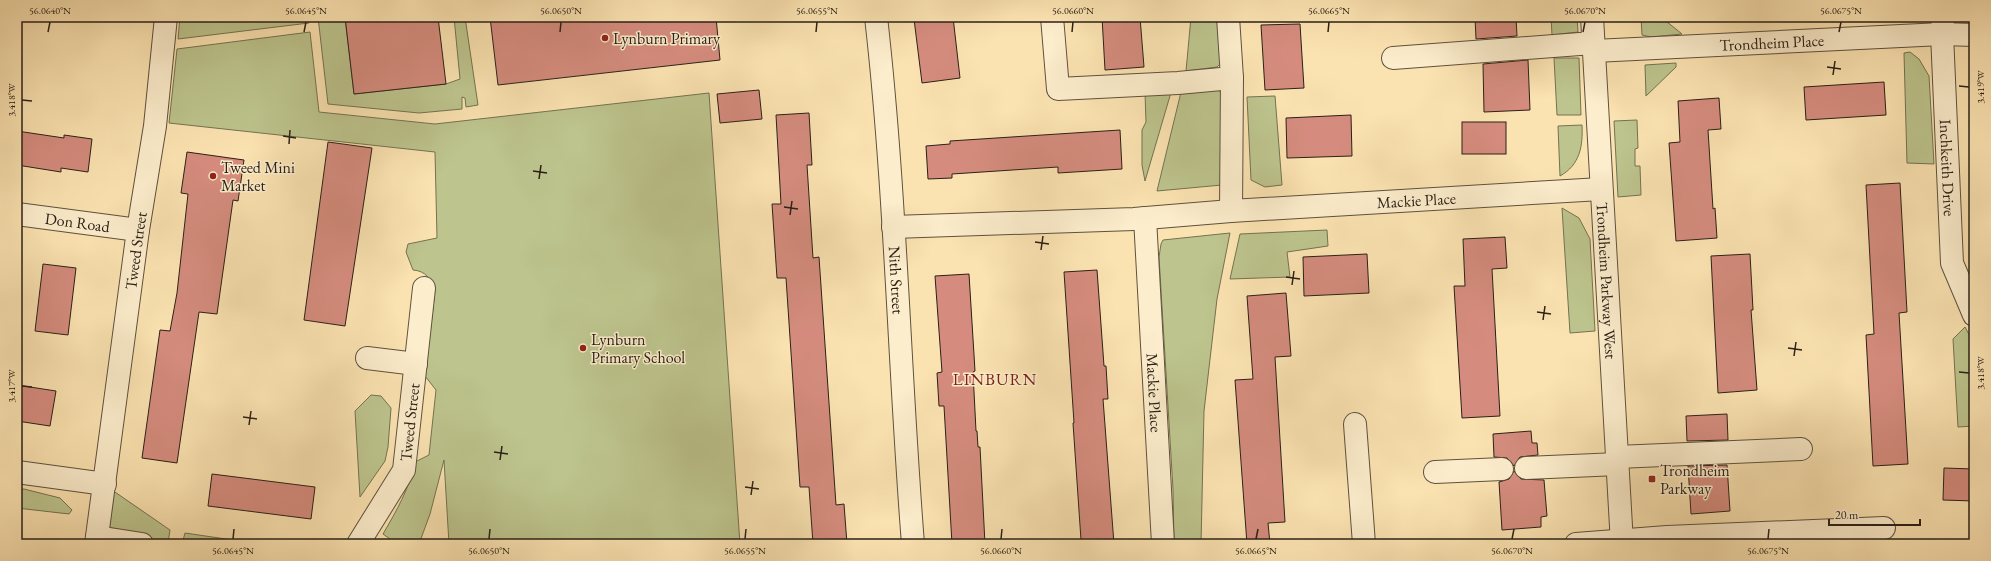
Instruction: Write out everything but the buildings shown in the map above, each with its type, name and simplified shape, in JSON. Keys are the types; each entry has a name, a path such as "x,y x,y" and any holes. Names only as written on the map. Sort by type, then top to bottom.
{"street":[{"name":"Tweed Street","path":"142,544 97,541 138,230 155,126 166,17"},
{"name":"Nith Street","path":"876,17 881,60 893,227 904,438 913,544"},
{"path":"1052,17 1058,89 1178,83 1232,78"},
{"path":"1228,17 1232,78 1231,211"},
{"name":"Trondheim Parkway West","path":"1592,17 1622,542"},
{"name":"Trondheim Place","path":"1392,58 1943,26 1974,35"},
{"name":"Inchkeith Drive","path":"1943,26 1952,263 1974,315"},
{"name":"Mackie Place","path":"893,227 1145,218 1231,211 1601,190"},
{"name":"Don Road","path":"17,214 138,230"},
{"name":"Mackie Place","path":"1145,218 1163,544"},
{"name":"Tweed Street","path":"358,544 404,470 424,288"},
{"path":"367,358 416,364"},
{"path":"1355,424 1364,544"},
{"path":"1526,468 1801,449"},
{"path":"1435,472 1502,469"},
{"path":"17,472 105,484"},
{"path":"1576,544 1622,542 1667,537 1884,528"}],"green space":[{"path":"180,17 308,17 309,23 178,39"},
{"path":"318,17 345,17 354,94 446,84 460,79 454,17 465,17 478,105 466,107 465,98 462,97 462,109 419,113 328,104"},
{"path":"1191,17 1219,17 1222,62 1217,67 1186,71"},
{"path":"1551,17 1577,17 1578,32 1552,35"},
{"path":"1641,17 1661,17 1682,34 1651,37 1642,35"},
{"name":"Lynburn Primary School","path":"310,32 319,112 435,124 709,93 740,544 449,544 444,460 430,514 419,544 397,544 383,534 398,508 406,490 415,462 429,455 436,390 425,376 435,291 432,283 425,274 413,270 406,252 408,244 437,238 435,152 169,123 177,49"},
{"path":"1910,52 1919,59 1929,76 1934,164 1907,163 1904,53"},
{"path":"1554,58 1579,58 1581,115 1557,115"},
{"path":"1676,63 1676,67 1646,96 1645,65"},
{"path":"1182,88 1219,90 1223,97 1222,185 1157,191"},
{"path":"1172,89 1145,181 1142,165 1142,130 1146,122 1145,93"},
{"path":"1275,96 1282,185 1265,187 1251,180 1247,97"},
{"path":"1637,120 1638,148 1635,149 1635,166 1640,166 1641,195 1618,197 1614,121"},
{"path":"1582,125 1581,147 1576,161 1567,172 1560,176 1558,126"},
{"path":"1562,208 1579,218 1590,239 1595,331 1570,333"},
{"path":"1327,230 1328,246 1287,252 1290,277 1230,279 1240,234"},
{"path":"1230,233 1217,299 1204,411 1201,544 1174,544 1173,489 1159,257 1161,244 1163,240"},
{"path":"1965,327 1974,344 1974,426 1958,427 1953,339"},
{"path":"371,395 381,396 391,408 388,447 385,461 360,497 355,411"},
{"path":"24,489 60,498 72,510 69,514 17,508 17,490"},
{"path":"112,490 170,530 168,543 135,541 107,530"},
{"path":"185,533 260,544 182,544"}],"place":[{"name":"Lynburn Primary","path":"605,38"},
{"name":"Tweed Mini Market","path":"213,176"},
{"name":"Lynburn Primary School","path":"583,348"},
{"name":"Trondheim Parkway","path":"1652,479"}],"district":[{"name":"LINBURN","path":"995,379"}]}
